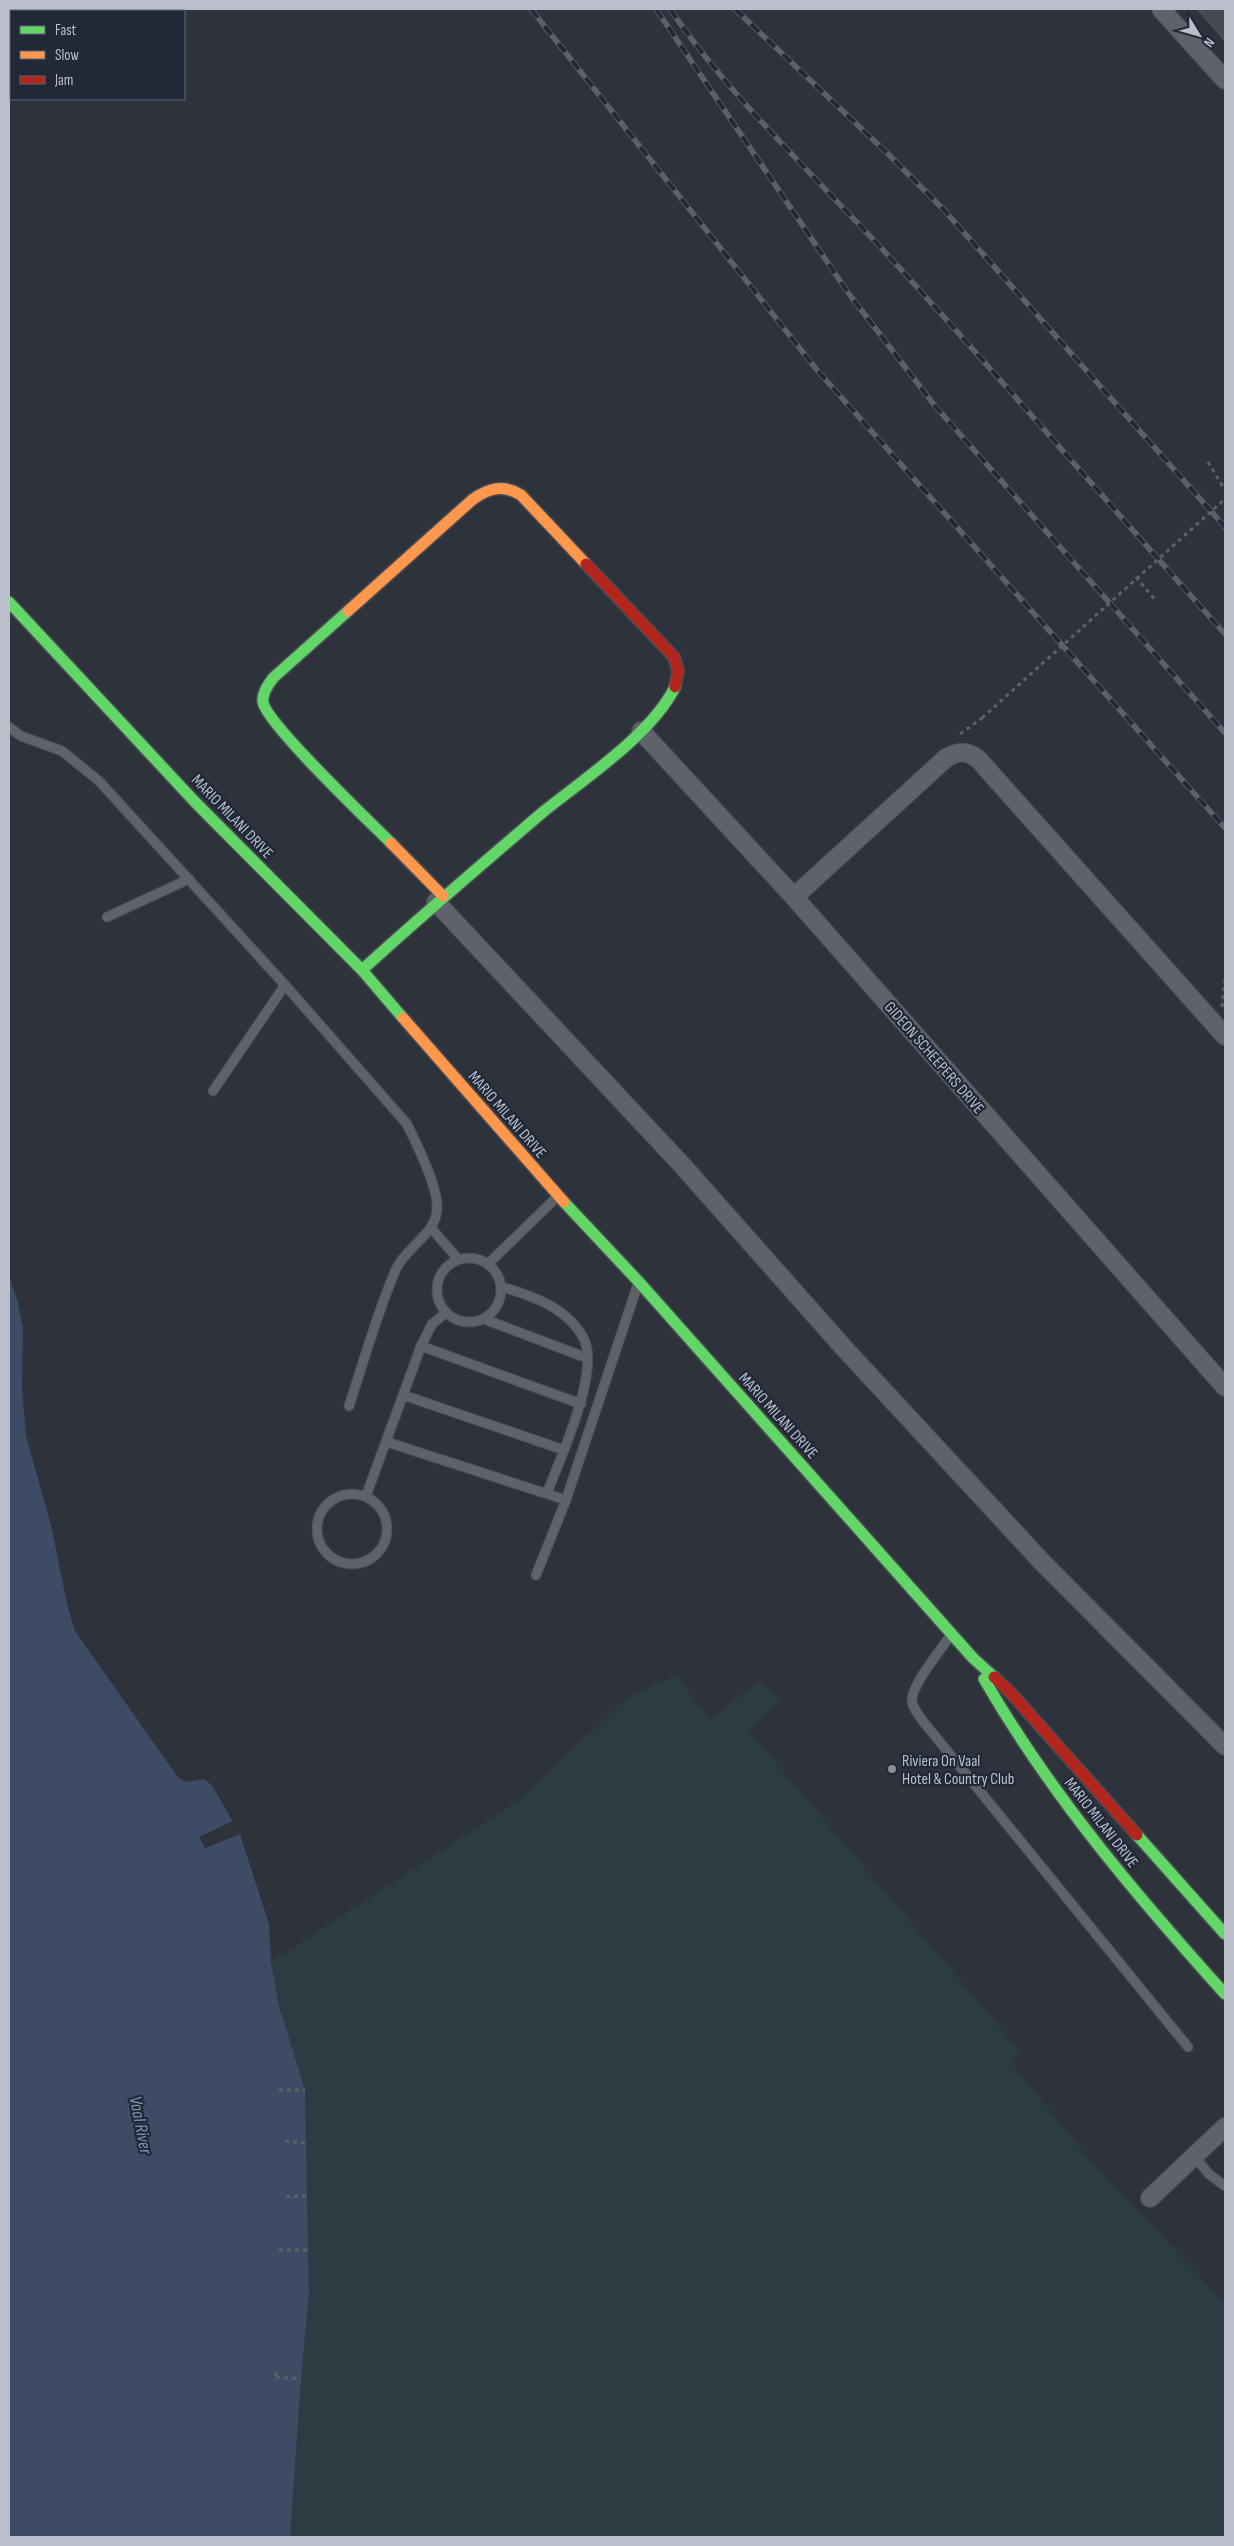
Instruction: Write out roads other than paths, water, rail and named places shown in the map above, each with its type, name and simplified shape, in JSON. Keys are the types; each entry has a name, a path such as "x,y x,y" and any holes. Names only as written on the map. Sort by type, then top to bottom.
{"main road":[{"path":"362,970 439,899 641,731 671,694 678,675 676,661 520,495 510,489 499,487 476,497 273,678 267,685 263,698 264,710 286,736 439,899"},
{"name":"MARIO MILANI DRIVE","path":"9,602 195,802 362,970 558,1196 639,1282 951,1634 973,1658 1010,1692 1171,1878 1225,1934"},
{"name":"MARIO MILANI DRIVE","path":"973,1658 1002,1711 1058,1794 1149,1898 1225,1994"}],"street":[{"path":"1161,9 1225,80"},
{"name":"GIDEON SCHEEPERS DRIVE","path":"641,731 794,897 1225,1387"},
{"path":"794,897 946,758 954,754 968,752 979,760 1225,1036"},
{"path":"439,899 682,1165 844,1348 1043,1564 1221,1737"},
{"path":"1150,2198 1225,2127"}],"lane":[{"path":"9,727 21,736 62,751 99,781 286,985 407,1124 434,1193 437,1209 431,1228 411,1247 397,1268 349,1406"},
{"path":"107,917 189,879"},
{"path":"213,1091 286,985"},
{"path":"489,1264 558,1196"},
{"path":"431,1228 458,1259"},
{"path":"484,1319 494,1311 500,1300 502,1288 496,1270 479,1258 468,1257 458,1259 448,1265 437,1283 438,1299 446,1313 464,1322 484,1319 587,1358"},
{"path":"536,1575 566,1500 639,1282"},
{"path":"502,1288 533,1296 558,1312 574,1326 583,1338 587,1358 581,1404 547,1493"},
{"path":"366,1496 421,1346 432,1324 446,1313"},
{"path":"421,1346 581,1404"},
{"path":"403,1395 564,1450"},
{"path":"387,1442 566,1500"},
{"path":"350,1494 366,1496 376,1503 383,1512 387,1524 387,1536 382,1547 374,1556 364,1562 352,1564 342,1562 332,1557 324,1549 319,1539 320,1516 334,1499 350,1494"},
{"path":"951,1634 917,1685 913,1694 912,1704 922,1720 1188,2048"},
{"path":"1194,2157 1208,2174 1225,2186"}],"water":[{"name":"Vaal River","path":"9,1276 18,1302 23,1330 22,1387 26,1436 51,1525 68,1608 75,1631 177,1776 185,1782 205,1779 213,1787 240,1834 269,1924 271,1962 279,2006 305,2090 309,2294 290,2537 9,2537"}],"railway":[{"path":"531,9 817,370 1225,828"},
{"path":"656,9 849,294 935,406 1225,733"},
{"path":"670,9 694,42 745,104 927,298 1225,634"},
{"path":"735,9 885,151 944,210 1225,527"}],"place":[{"name":"Riviera On Vaal Hotel & Country Club","path":"892,1769"}]}
